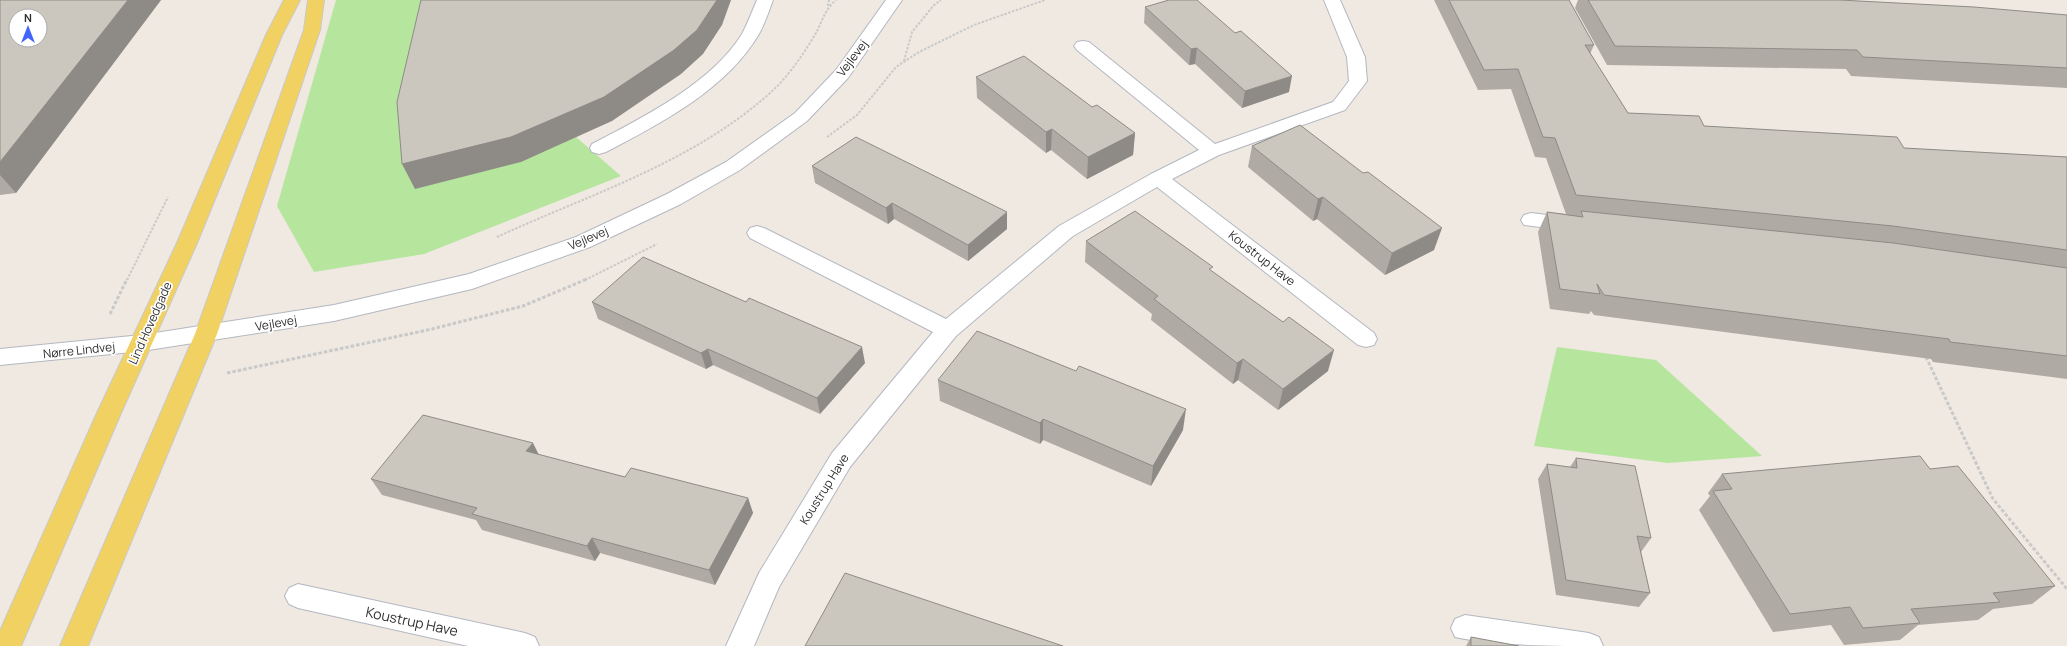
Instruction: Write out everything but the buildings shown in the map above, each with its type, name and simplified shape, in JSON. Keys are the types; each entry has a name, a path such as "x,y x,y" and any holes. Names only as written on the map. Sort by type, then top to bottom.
{"main road":[{"name":"Lind Hovedgade","path":"7,646 187,242 274,35 292,0"},
{"path":"74,646 206,334 312,30 316,0"}],"street":[{"path":"599,148 654,120 713,78 748,38 765,0"},
{"name":"Vejlevej","path":"206,334 334,313 472,281 583,242 674,199 733,166 801,117 842,74 894,0"},
{"name":"Koustrup Have","path":"740,646 768,581 840,460 948,330 1066,231 1158,178 1212,151 1338,106 1358,81 1356,57 1332,0"},
{"path":"1083,46 1212,151"},
{"name":"Koustrup Have","path":"1158,178 1366,339"},
{"path":"1531,220 1594,226"},
{"path":"757,233 948,330"},
{"name":"Nørre Lindvej","path":"0,356 142,343 206,334"},
{"name":"Koustrup Have","path":"298,596 525,646"},
{"path":"1465,628 1589,646"}],"path":[{"path":"496,237 681,155 736,121 770,93 800,58 816,32 828,6 829,0"},
{"path":"828,6 836,0"},
{"path":"904,62 912,32 934,5 942,0"},
{"path":"109,318 155,312"},
{"path":"1925,355 1993,499 2067,589"}],"green space":[{"path":"336,0 436,0 576,137 621,176 424,254 314,272 277,206"},
{"path":"1557,347 1656,360 1762,456 1668,463 1534,446"}]}
